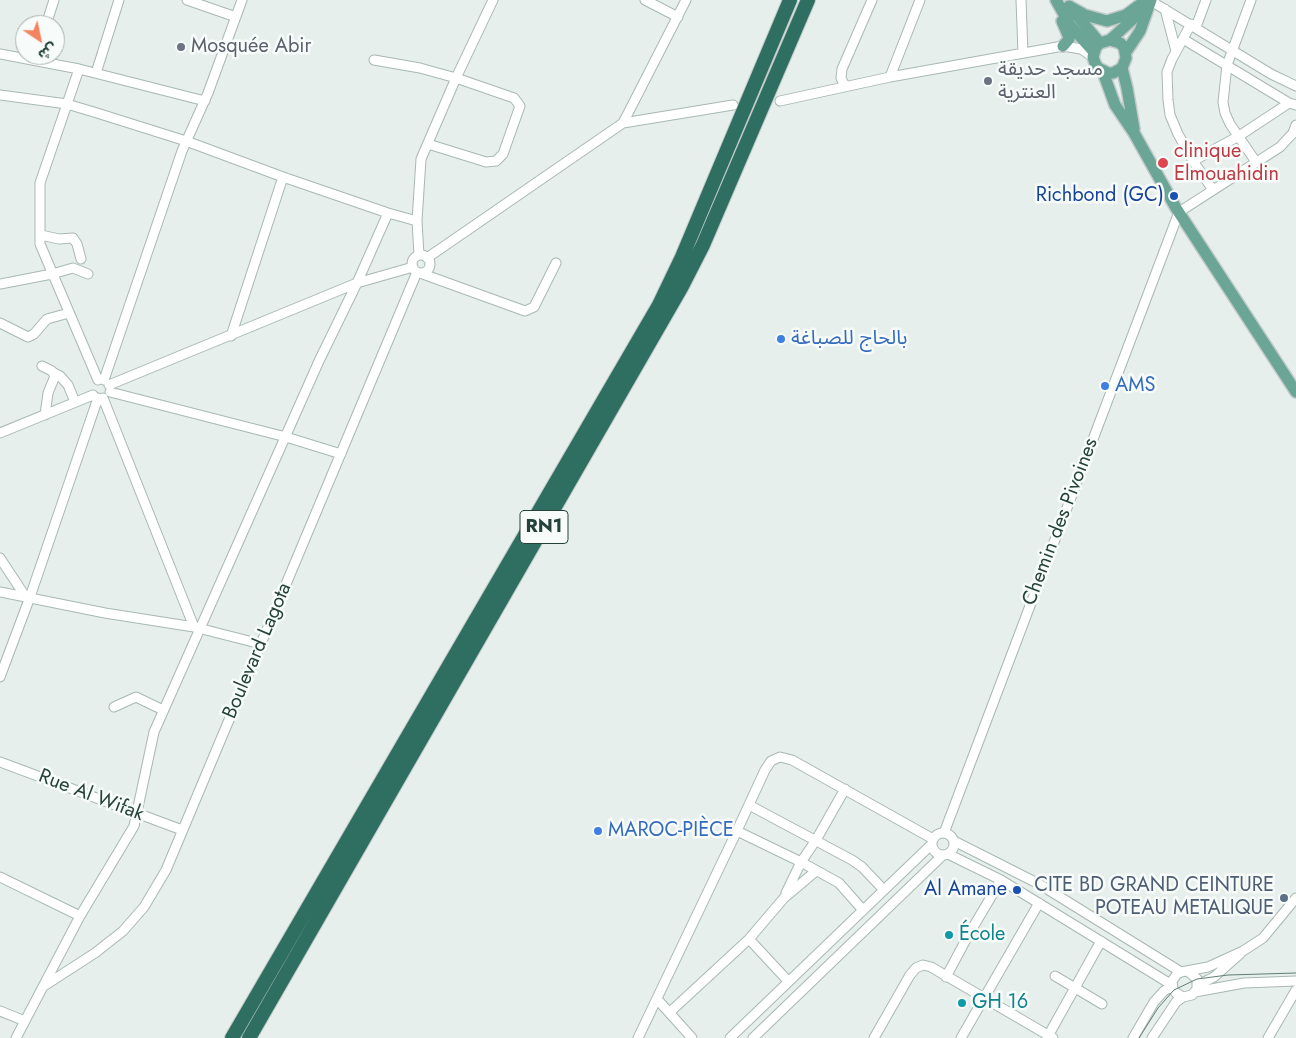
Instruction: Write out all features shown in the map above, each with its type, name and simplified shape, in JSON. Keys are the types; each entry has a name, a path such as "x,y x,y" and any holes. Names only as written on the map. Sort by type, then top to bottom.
{"highway":[{"name":"RN1","path":"232,1038 660,305 790,0"},
{"name":"RN1","path":"249,1038 677,295 703,245 808,0"}],"main road":[{"path":"1051,0 1068,35 1069,39 1063,46"},
{"path":"1056,0 1070,25 1099,48"},
{"path":"1147,1 1132,20 1099,48 1095,63 1102,72 1115,105 1179,212 1296,392"},
{"path":"1068,3 1085,15 1106,21 1126,15 1147,1"},
{"path":"1126,52 1140,31 1147,1"},
{"path":"1068,3 1099,48"},
{"path":"1099,48 1120,43 1126,52 1122,68 1134,134"},
{"path":"1102,72 1113,73 1122,68"}],"street":[{"path":"49,15 54,0"},
{"path":"96,73 119,0"},
{"path":"187,0 236,17"},
{"path":"0,677 98,397 105,384 186,141 205,101 242,0"},
{"path":"105,384 231,336 357,283 417,270 426,272 430,262 423,257 417,221 421,159 456,78 493,0"},
{"path":"645,0 678,17"},
{"path":"623,123 686,0"},
{"path":"845,86 841,78 842,70 872,0"},
{"path":"890,77 920,0"},
{"path":"1021,0 1022,53"},
{"path":"1206,0 1194,26 1182,39 1168,72 1168,100 1173,121 1193,161 1213,190"},
{"path":"1251,0 1227,65 1224,91 1225,113 1256,162"},
{"path":"1147,1 1165,9 1271,74 1296,86"},
{"path":"1165,9 1176,51"},
{"path":"1182,39 1293,104 1193,161"},
{"path":"780,102 890,77 1063,46 1081,49 1099,48"},
{"path":"0,54 15,56"},
{"path":"374,60 420,68 456,78 514,98 520,106 503,154 496,161 486,162 428,144"},
{"path":"63,65 205,101"},
{"path":"79,69 40,183 40,244 69,313 105,384"},
{"path":"0,95 67,104 186,141 283,177 417,221"},
{"path":"417,270 414,258 423,257 623,123 732,105"},
{"path":"1179,212 1288,140 1294,133 1296,126"},
{"path":"231,336 283,177"},
{"path":"16,1038 80,916 134,826 154,732 197,628 388,212"},
{"name":"Chemin des Pivoines","path":"944,833 1179,212"},
{"path":"41,235 59,239 73,238 77,244 81,259"},
{"path":"417,270 526,311 534,307 556,263"},
{"path":"0,284 73,268 88,274"},
{"name":"Boulevard Lagota","path":"43,987 107,945 144,906 166,870 417,270"},
{"path":"0,323 28,337 34,334 47,319 69,313"},
{"path":"42,366 52,370 64,380 75,402"},
{"path":"45,414 46,400 54,383 54,373"},
{"path":"197,628 98,397 91,388 94,382 341,454"},
{"path":"0,433 75,402 98,397"},
{"path":"0,558 27,597"},
{"path":"0,592 105,613 197,628 261,644"},
{"path":"114,706 136,696 164,710"},
{"path":"638,1038 766,767 777,758 784,757 845,789 932,841 934,850 940,855 946,854 1001,880 1172,985 1176,993 1183,997"},
{"name":"Rue Al Wifak","path":"0,762 182,830"},
{"path":"784,898 801,862 845,789"},
{"path":"749,805 816,840 862,868 883,889"},
{"path":"737,831 801,862 842,886 862,909"},
{"path":"730,1038 938,834 944,833 950,835 954,841 1039,884 1185,972 1195,976 1196,989"},
{"path":"753,1038 953,848 954,841"},
{"path":"670,1012 749,939 784,898 816,871"},
{"path":"0,877 80,916"},
{"path":"946,977 1001,880"},
{"path":"1152,1038 1176,1002 1183,997 1192,995 1196,989 1263,938 1296,898"},
{"path":"961,1038 1039,903"},
{"path":"749,939 788,981"},
{"path":"874,1038 919,966 928,966 1049,1037 1101,941"},
{"path":"1133,1038 1154,1002 1172,985 1174,977 1185,972 1208,967 1244,951"},
{"path":"1055,976 1102,1004"},
{"path":"1196,989 1244,983 1296,980"},
{"path":"1268,1038 1296,990"},
{"path":"657,999 692,1038"},
{"path":"0,1011 25,1021"}],"tram line":[{"path":"1139,1038 1158,1008 1174,990 1197,979 1228,975 1296,973"}],"place":[{"name":"Mosquée Abir","path":"181,47"},
{"name":"مسجد حديقة العنترية","path":"988,81"},
{"name":"clinique Elmouahidin","path":"1163,163"},
{"name":"Richbond (GC)","path":"1174,196"},
{"name":"بالحاج للصباغة","path":"781,339"},
{"name":"AMS","path":"1105,386"},
{"name":"MAROC-PIÈCE","path":"598,831"},
{"name":"Al Amane","path":"1017,890"},
{"name":"CITE BD GRAND CEINTURE POTEAU METALIQUE","path":"1284,898"},
{"name":"École","path":"949,935"},
{"name":"GH 16","path":"962,1003"}]}
